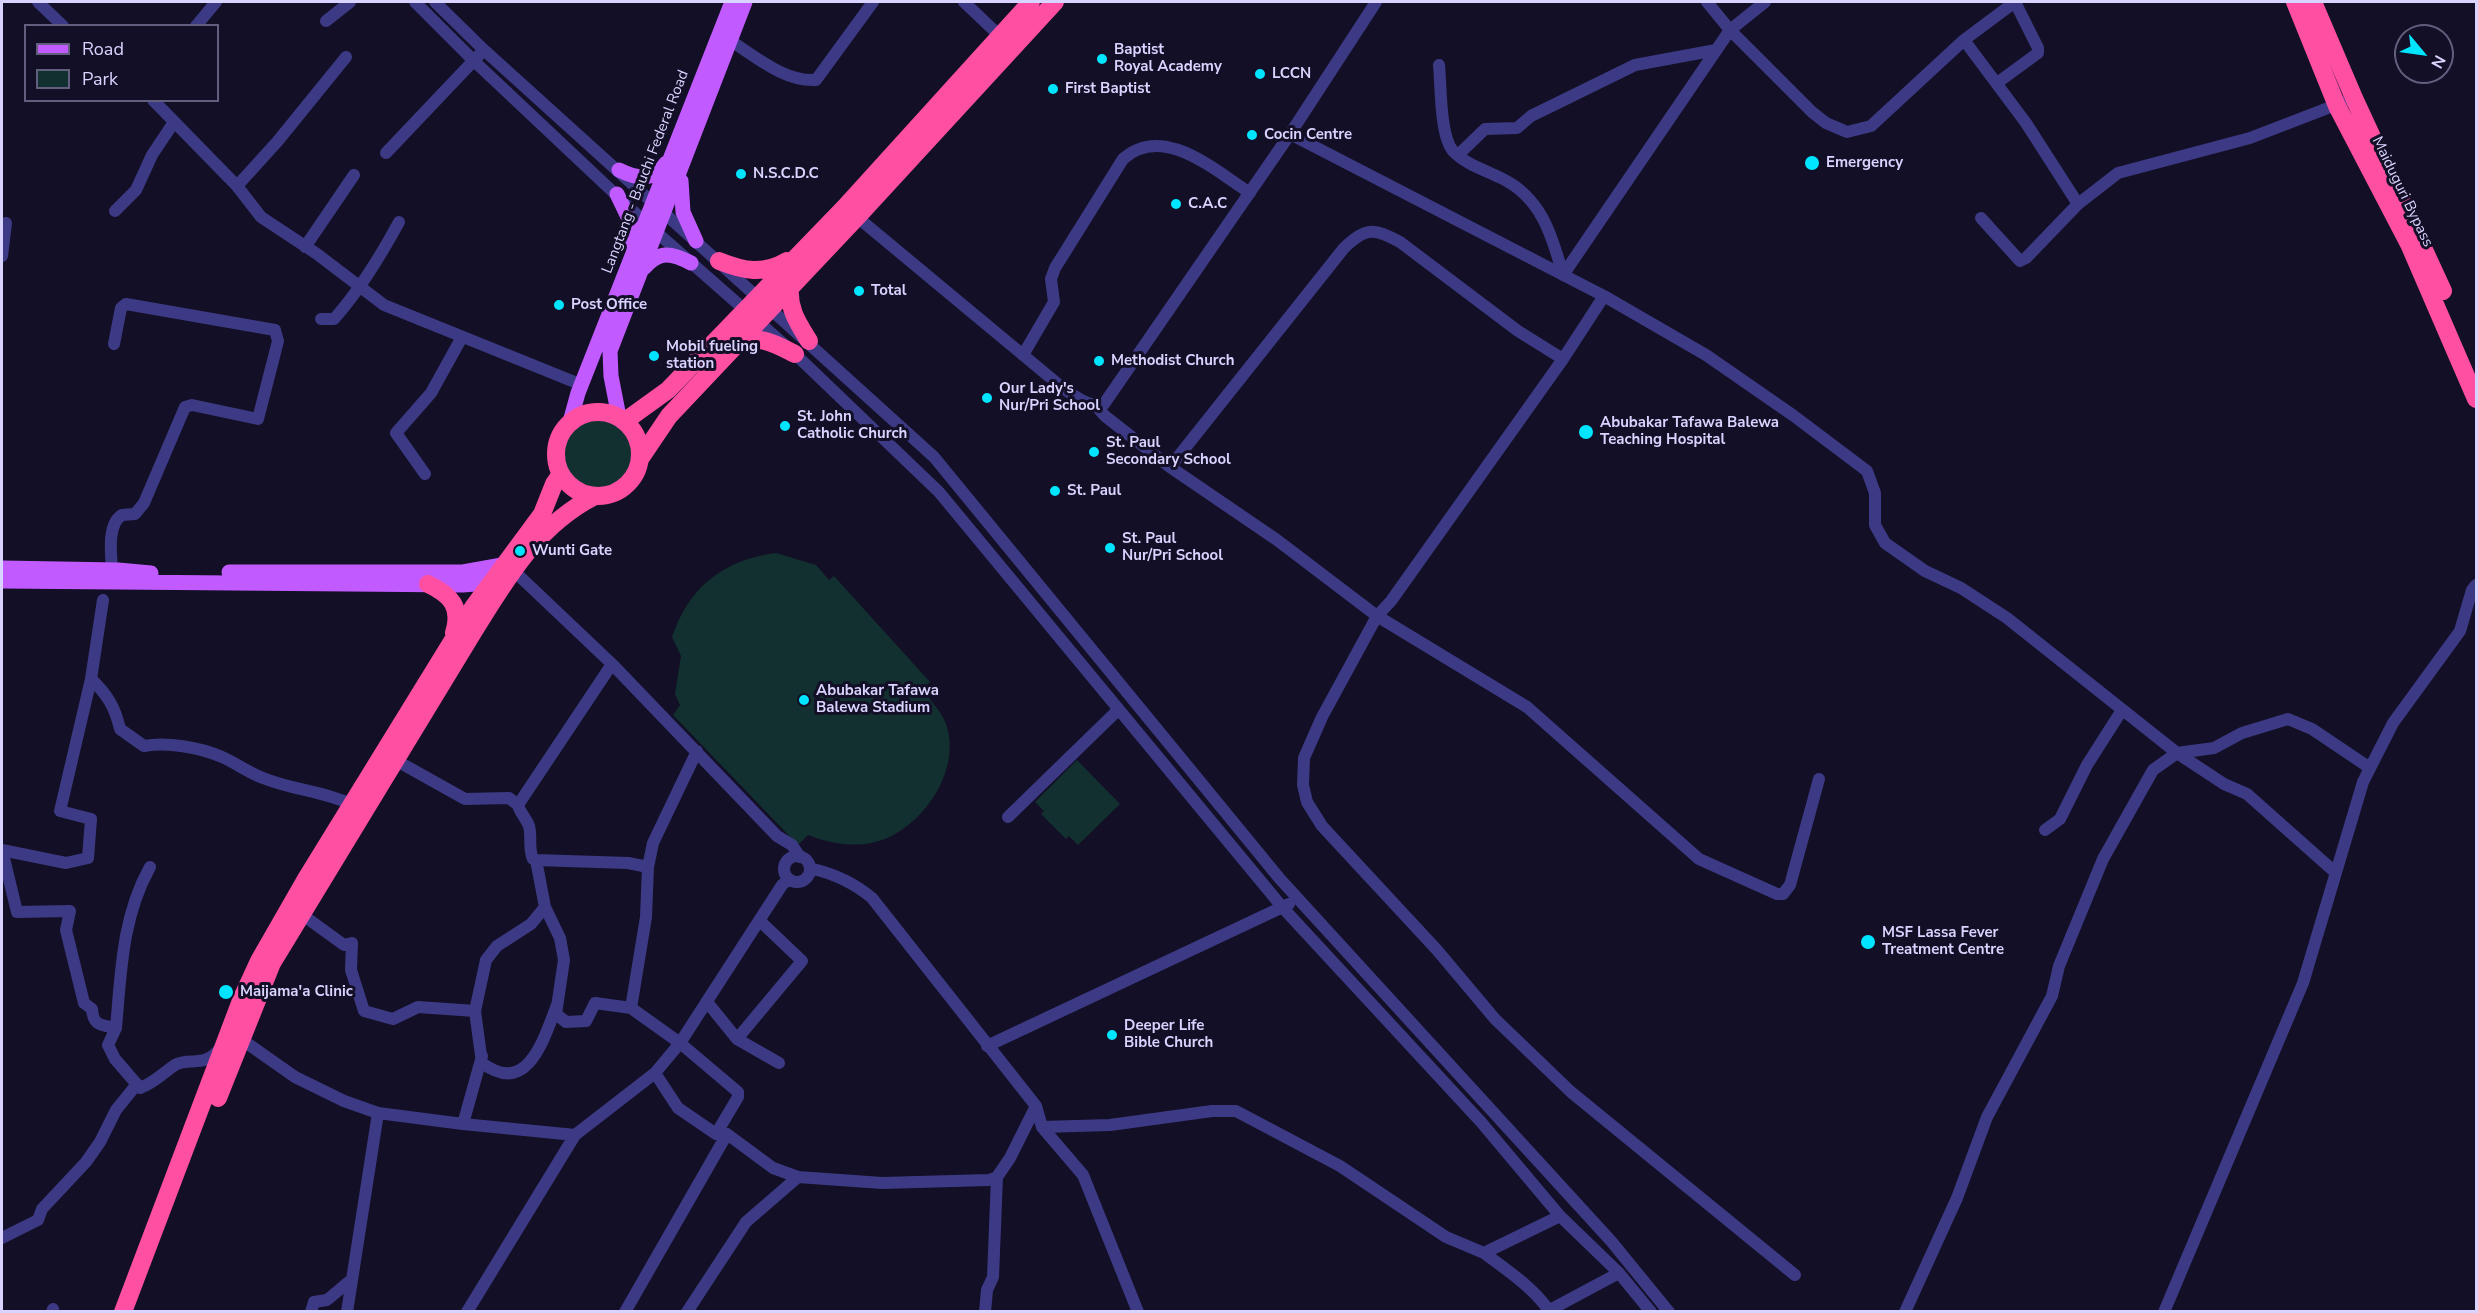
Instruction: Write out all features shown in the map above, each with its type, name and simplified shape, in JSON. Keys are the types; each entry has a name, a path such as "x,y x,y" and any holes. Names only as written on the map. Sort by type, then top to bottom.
{"highway":[{"path":"764,301 790,287 857,217 1006,41 1031,2"},
{"path":"622,419 668,390 751,316 799,254 1006,41 1055,2"},
{"name":"Maiduguri Bypass","path":"2295,2 2337,106 2409,244 2476,399"},
{"name":"Maiduguri Bypass","path":"2313,2 2354,98 2419,234 2476,366"},
{"path":"719,261 748,271 759,272 799,254"},
{"path":"790,287 789,301 792,312 809,342"},
{"path":"640,459 669,416 733,348 751,316"},
{"path":"733,348 746,340 758,338 795,354"},
{"path":"123,1311 234,1038 272,963 300,914 397,761 502,575 558,518 595,496 616,493 625,487 638,470 640,459 638,438 622,419 599,412 579,416 570,422 562,433 557,447 557,461 561,474 575,489 595,496"},
{"path":"134,1311 234,1038 242,998 276,928 450,647 502,575 542,514 554,484 561,474"},
{"path":"428,584 448,595 458,612 450,647"}],"main road":[{"name":"Langtang - Bauchi Federal Road","path":"659,208 674,150 732,2"},
{"name":"Langtang - Bauchi Federal Road","path":"622,419 611,376 610,351 642,270 651,228 682,166 746,2"},
{"path":"619,170 633,177 649,177 663,168 674,150"},
{"path":"682,166 683,212 696,241"},
{"path":"617,194 632,229 633,255"},
{"name":"Langtang - Bauchi Federal Road","path":"570,422 582,385 633,255 651,228"},
{"path":"642,270 651,259 660,255 677,256 691,263"},
{"path":"2,568 147,573 463,572 502,575"},
{"path":"2,581 428,584 502,575"}],"street":[{"path":"38,2 61,24"},
{"path":"198,24 216,2"},
{"path":"326,21 350,2"},
{"path":"415,2 474,61 651,228 795,354 939,492 1283,908 1481,1122 1560,1216 1619,1273 1651,1311"},
{"path":"435,2 484,50 907,430 961,487 1132,701 1298,899 1611,1241 1670,1311"},
{"path":"730,41 781,73 805,81 816,80 873,2"},
{"path":"964,2 1006,41"},
{"path":"857,217 1064,388 1087,404 1096,406 1104,404 1290,134 1376,2"},
{"path":"1707,2 1730,30 1812,112 1826,123 1847,132 1871,126 1964,40 2015,2 2038,48 2038,53 1996,83"},
{"path":"1563,275 1730,30 1765,2"},
{"path":"1964,40 2078,204"},
{"path":"386,153 484,50"},
{"path":"1458,155 1485,129 1517,128 1531,116 1635,65 1716,50"},
{"path":"237,186 277,142 346,57"},
{"path":"1439,65 1445,127 1452,150 1519,189 1533,202 1547,224 1563,275"},
{"path":"1981,218 2020,261 2026,258 2078,204 2118,173 2250,138 2354,98"},
{"path":"155,102 237,186 261,217 384,305 582,385"},
{"path":"115,211 136,190 152,155 174,122"},
{"path":"1290,134 1604,296 1722,365 1858,463 1873,482 1875,525 1885,543 1925,571 1961,588 2007,618 2177,753 2224,784 2247,794 2336,873"},
{"path":"1023,355 1054,302 1051,279 1055,268 1123,159 1132,151 1156,146 1182,150 1250,193"},
{"path":"305,247 354,175"},
{"path":"321,319 334,319 374,267 399,222"},
{"path":"2,256 6,223"},
{"path":"1170,467 1344,248 1358,235 1368,231 1376,231 1400,242 1518,331 1563,359"},
{"path":"1604,296 1563,359 1391,601 1377,616 1322,717 1304,758 1303,785 1306,802 1322,826 1437,950 1495,1019 1562,1084 1795,1275"},
{"path":"112,570 112,535 118,516 135,514 144,503 185,407 192,405 258,418 278,341 275,330 126,304 121,308 114,344"},
{"path":"425,474 396,433 431,393 462,337"},
{"path":"1096,406 1113,423 1170,467 1277,540 1377,616 1527,707 1699,859 1768,891 1783,894 1790,885 1819,779"},
{"path":"502,575 612,664 777,836 792,845 800,857 802,876"},
{"path":"2164,1311 2303,983 2359,794 2370,768 2393,723 2460,631 2472,590 2476,585"},
{"path":"103,600 91,679 60,811 91,819 88,858 66,863 2,850 17,912 70,911 66,930 84,1003 93,1009 93,1020 96,1024 116,1028"},
{"path":"612,664 518,805 519,813 529,826 530,852 533,860 628,863 648,867"},
{"path":"91,679 107,694 116,711 120,729 144,746 178,747 220,756 263,779 337,797 353,805"},
{"path":"1008,817 1118,710"},
{"path":"2045,830 2060,819 2087,765 2122,710"},
{"path":"1905,1311 1957,1198 1987,1116 2052,996 2059,966 2103,858 2153,770 2177,753 2214,748 2242,733 2288,719 2320,733 2370,768"},
{"path":"631,1008 646,916 648,867 659,826 697,751"},
{"path":"397,761 465,799 509,798 518,805"},
{"path":"777,836 786,863 784,872 802,876"},
{"path":"786,863 792,858 800,857"},
{"path":"536,860 545,907 560,938 564,960 556,1014 566,1023 586,1021 596,1003 631,1008 680,1043 738,1092 738,1097 721,1134 625,1311"},
{"path":"467,1311 575,1135 655,1073 680,1043 782,885 802,876 815,863 850,882 872,898 1036,1106 1042,1127 1083,1175 1137,1311"},
{"path":"150,867 137,890 125,934 116,1028 108,1045 116,1059 140,1088 152,1084 176,1064 198,1063 214,1055 234,1038 295,1077 344,1101 378,1113 575,1135"},
{"path":"987,1046 1298,899"},
{"path":"545,907 531,924 505,939 490,954 484,968 475,1011 483,1052 482,1063 491,1069 509,1074 523,1070 544,1042 560,998"},
{"path":"300,914 344,945 352,944 351,970 364,1011 393,1018 418,1007 475,1011"},
{"path":"737,1039 802,961 760,921"},
{"path":"707,1002 737,1039 779,1063"},
{"path":"462,1124 483,1052"},
{"path":"655,1073 678,1108 773,1168 798,1177 882,1183 989,1180 997,1177"},
{"path":"2,1238 38,1220 42,1209 91,1155 116,1110 137,1084"},
{"path":"985,1311 987,1290 993,1277 997,1177 1010,1158 1036,1106"},
{"path":"1042,1127 1110,1125 1212,1111 1236,1111 1340,1166 1446,1238 1484,1253 1513,1274 1539,1298 1547,1310 1619,1273"},
{"path":"347,1311 378,1113"},
{"path":"687,1311 746,1222 798,1177"},
{"path":"1484,1253 1560,1216"},
{"path":"311,1311 314,1302 327,1300 351,1280"}],"green space":[{"path":"606,417 625,427 633,439 635,453 633,467 625,479 613,487 592,489 573,479 565,467 563,446 573,427 585,419"},
{"name":"Abubakar Tafawa Balewa Stadium","path":"776,553 816,565 829,580 834,576 930,682 922,690 946,724 950,743 948,762 933,798 920,814 889,837 855,845 831,842 808,835 798,845 673,715 680,705 675,694 681,656 672,637 688,604 698,590 724,569 740,562"},
{"path":"1077,760 1120,804 1078,845 1069,836 1066,839 1041,814 1044,811 1035,802"}],"place":[{"name":"Baptist Royal Academy","path":"1102,59"},
{"name":"LCCN","path":"1260,74"},
{"name":"First Baptist","path":"1053,89"},
{"name":"Cocin Centre","path":"1252,135"},
{"name":"Emergency","path":"1812,163"},
{"name":"N.S.C.D.C","path":"741,174"},
{"name":"C.A.C","path":"1176,204"},
{"name":"Total","path":"859,291"},
{"name":"Post Office","path":"559,305"},
{"name":"Mobil fueling station","path":"654,356"},
{"name":"Methodist Church","path":"1099,361"},
{"name":"Our Lady's Nur/Pri School","path":"987,398"},
{"name":"St. John Catholic Church","path":"785,426"},
{"name":"Abubakar Tafawa Balewa Teaching Hospital","path":"1586,432"},
{"name":"St. Paul Secondary School","path":"1094,452"},
{"name":"St. Paul","path":"1055,491"},
{"name":"St. Paul Nur/Pri School","path":"1110,548"},
{"name":"Wunti Gate","path":"520,551"},
{"name":"Abubakar Tafawa Balewa Stadium","path":"804,700"},
{"name":"MSF Lassa Fever Treatment Centre","path":"1868,942"},
{"name":"Maijama'a Clinic","path":"226,992"},
{"name":"Deeper Life Bible Church","path":"1112,1035"}]}
